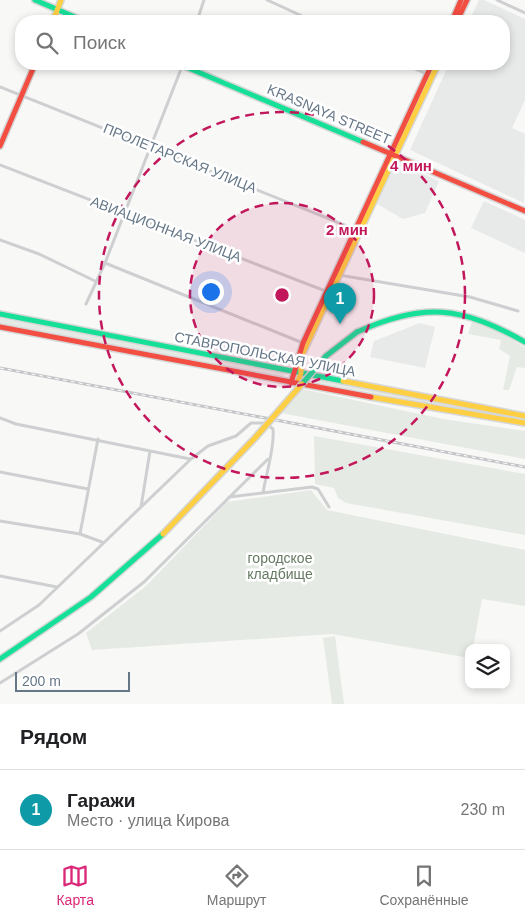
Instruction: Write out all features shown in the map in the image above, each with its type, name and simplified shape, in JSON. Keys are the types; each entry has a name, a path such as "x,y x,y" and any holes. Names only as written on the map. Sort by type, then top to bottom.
{"main road":[{"path":"35,0 69,15"},
{"path":"55,15 61,0"},
{"path":"455,15 461,0"},
{"path":"460,15 467,0"},
{"path":"0,146 33,70"},
{"name":"KRASNAYA STREET","path":"196,70 525,211"},
{"path":"430,75 431,70"},
{"path":"294,383 301,357 393,153 434,70"},
{"path":"298,372 303,343 340,275 358,230"},
{"path":"0,659 91,597 163,534 254,439 326,356 356,332 394,316 448,311 478,317 525,342"},
{"name":"СТАВРОПОЛЬСКАЯ УЛИЦА","path":"0,314 525,416"},
{"name":"СТАВРОПОЛЬСКАЯ УЛИЦА","path":"0,327 294,383 525,424"}],"street":[{"path":"199,15 204,0"},
{"path":"267,0 300,15"},
{"path":"497,0 525,13"},
{"path":"86,304 125,214 180,70"},
{"path":"418,70 430,75"},
{"name":"ПРОЛЕТАРСКАЯ УЛИЦА","path":"0,87 152,146 358,230"},
{"name":"АВИАЦИОННАЯ УЛИЦА","path":"0,165 330,292"},
{"path":"0,240 39,254 96,281"},
{"path":"105,262 303,343"},
{"path":"340,275 470,297 518,311"},
{"path":"0,418 16,424 191,459"},
{"path":"0,631 39,605 58,588 102,542 191,459 208,446 236,436 254,422 270,426 274,429 274,440 268,459 263,493"},
{"path":"80,534 98,439"},
{"path":"141,507 142,491 150,451"},
{"path":"0,683 78,634 144,582 268,459"},
{"path":"0,472 88,489"},
{"path":"229,497 312,487 318,490 329,507"},
{"path":"0,521 80,534 102,542"},
{"path":"0,576 58,588"}],"shaded area":[{"path":"479,0 484,0 525,19 525,100 512,128 525,134 524,203 410,150 446,70 510,70 510,15 472,15"},
{"path":"397,162 439,181 425,213 403,219 377,204"},
{"path":"484,201 525,220 525,253 471,228"},
{"path":"420,323 435,327 425,368 370,357 374,341"}],"green space":[{"path":"0,318 285,372 284,377 0,323"},
{"path":"472,322 496,330 525,348 525,368 517,367 509,390 503,390 510,356 499,349 501,340 468,334"},
{"path":"316,378 525,418 525,421 315,382"},
{"path":"302,389 443,419 525,431 525,459 281,413"},
{"path":"314,436 525,474 525,535 346,503 338,498 334,488 315,484"},
{"name":"городское кладбище","path":"311,490 327,510 525,550 525,606 482,599 474,644 465,644 465,657 332,634 92,650 86,633 146,586 227,502"},
{"path":"335,636 344,704 332,704 323,638"}],"railway":[{"path":"0,368 525,467"}],"traffic: fast":[{"path":"35,0 70,15"},
{"path":"193,70 363,142"},
{"path":"357,332 381,322 403,316 423,312 442,312 481,321 525,342"},
{"path":"0,314 343,381"},
{"path":"302,384 326,356 357,332"},
{"path":"0,659 91,597 163,534"}],"traffic: slow":[{"path":"55,15 61,0"},
{"path":"297,384 301,373 301,357 435,70"},
{"path":"343,381 525,416"},
{"path":"163,534 254,439 302,384"},
{"path":"371,397 525,423"}],"traffic: jam":[{"path":"455,15 461,0"},
{"path":"460,15 467,0"},
{"path":"0,146 32,70"},
{"path":"291,383 303,343 429,70"},
{"path":"363,142 525,211"},
{"path":"0,327 371,397"}],"place":[{"name":"Гаражи","path":"340,324"}]}
